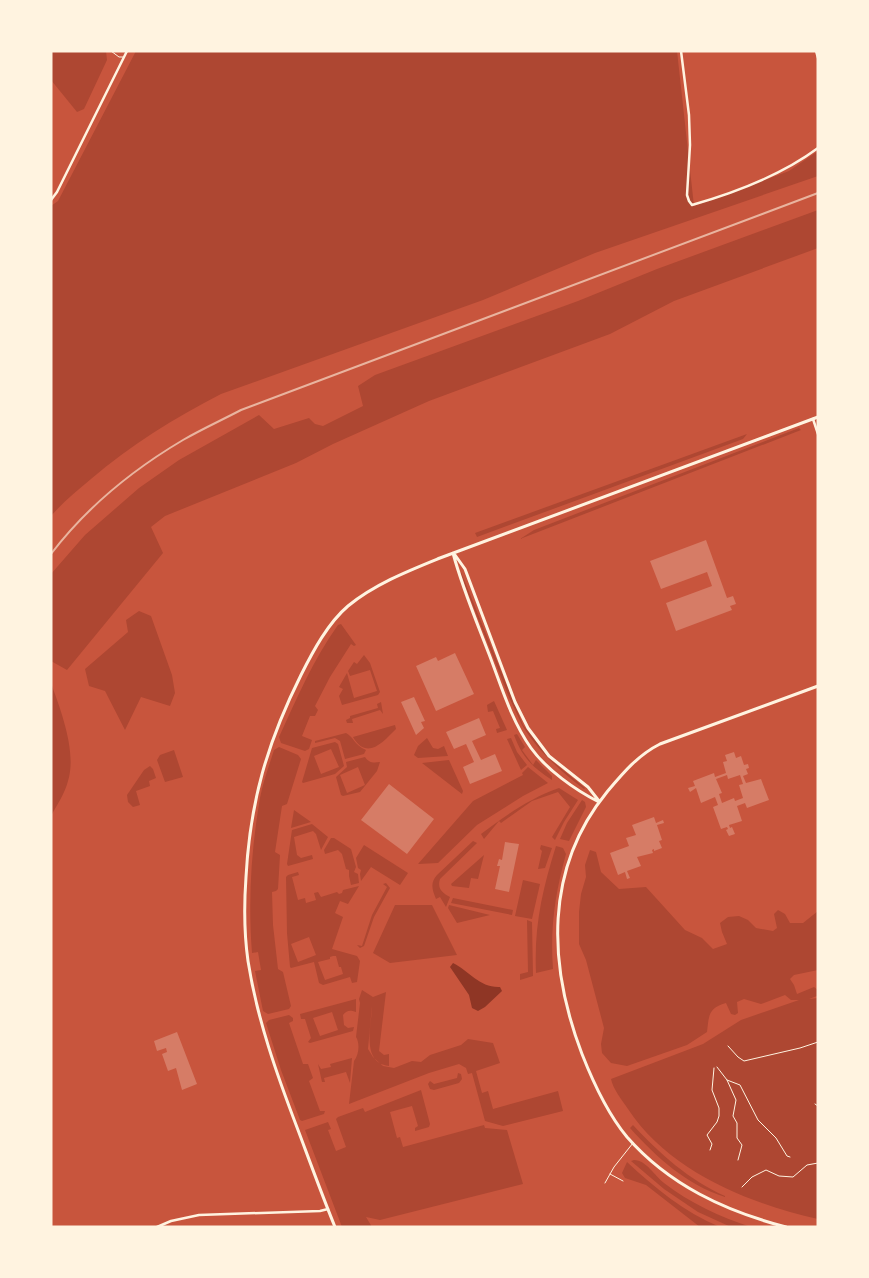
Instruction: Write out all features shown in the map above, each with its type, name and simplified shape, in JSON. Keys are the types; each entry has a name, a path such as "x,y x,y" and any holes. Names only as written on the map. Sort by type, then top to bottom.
{"main road":[{"path":"335,1227 271,1055 260,1020 249,968 244,900 248,848 256,793 271,742 310,656 336,619 348,606 367,592 404,572 818,417"},
{"path":"453,553 465,569 515,702 528,728 549,756 588,787 599,802"},
{"path":"453,553 460,577 506,700 530,746 539,758 561,777 582,794 599,802"},
{"path":"786,1227 713,1202 685,1187 655,1164 633,1143 613,1116 588,1067 572,1022 558,958 558,917 565,874 578,837 599,802 635,760 650,749 683,735 818,686"},
{"path":"768,1222 772,1227"}],"street":[{"path":"681,51 689,115 690,145 687,195 692,205 782,170 818,148"},
{"path":"816,51 818,58"},
{"path":"51,200 57,192 126,53"},
{"path":"812,419 818,434"},
{"path":"157,1227 171,1221 199,1215 320,1211 328,1209"}],"lane":[{"path":"111,51 120,58 126,53"},
{"path":"605,1183 633,1143"},
{"path":"610,1174 623,1181"}],"path":[{"path":"728,1046 744,1061 818,1042"},
{"path":"717,1067 727,1080 736,1100 733,1116 737,1123 737,1138 742,1145 738,1160"},
{"path":"710,1150 712,1144 707,1135 719,1116 719,1108 712,1090 714,1068"},
{"path":"727,1080 740,1085 758,1120 776,1138 787,1156 790,1157"},
{"path":"742,1187 752,1177 766,1170 779,1176 793,1178 807,1165 818,1163"}],"shaded area":[{"path":"51,51 106,51 107,60 84,109 77,112 51,80"},
{"path":"136,51 677,51 694,206 789,171 818,151 818,176 595,253 483,300 221,394 170,422 137,443 75,492 51,516 51,206 58,201"},
{"path":"818,210 818,248 674,301 610,334 429,401 333,444 296,463 165,516 151,527 163,553 67,670 51,661 51,574 85,535 139,488 179,460 259,415 274,429 309,418 315,424 323,426 363,406 358,386 375,375 578,301 657,269"},
{"path":"799,428 801,430 520,539 534,530"},
{"path":"747,434 743,439 477,537 475,533"},
{"path":"461,572 523,725 552,761 584,789 550,760 522,725 508,695"},
{"path":"139,611 151,616 172,675 175,693 170,706 141,697 125,730 105,691 89,686 85,669 128,632 126,620"},
{"path":"341,624 356,645 351,644 330,677 315,706 318,710 315,716 310,716 302,736 312,740 309,749 305,751 281,743 279,737 306,679 329,638 338,625"},
{"path":"364,655 370,663 380,692 378,695 342,705 339,696 343,689 339,687 347,673 354,698 377,691 370,670 350,676 348,671 354,662 357,664"},
{"path":"51,683 67,732 71,757 67,785 51,816"},
{"path":"494,701 507,730 497,733 496,729 500,728 493,711 488,712 487,705"},
{"path":"381,702 383,714 380,710 352,719 353,723 347,723 346,720 350,716 378,708 377,704"},
{"path":"395,725 396,729 375,747 364,748 353,737"},
{"path":"346,733 366,750 364,754 345,759 340,741 335,738 315,743 315,741"},
{"path":"517,734 525,747 522,750 533,765 536,760 552,776 552,780 533,766 524,755 514,735"},
{"path":"427,738 433,748 438,749 444,746 448,756 418,758 414,755 418,746"},
{"path":"511,738 517,752 527,765 521,770 507,739"},
{"path":"335,742 338,744 344,766 335,774 303,783 312,748","holes":["331,749 339,767 321,774 314,756"]},
{"path":"279,747 298,755 301,759 287,804 282,806 275,852 280,855 278,889 272,892 273,925 278,969 283,972 291,1006 289,1009 268,1014 263,1011 255,971 261,970 258,952 252,953 251,875 254,837 261,792 274,750"},
{"path":"174,750 183,777 165,782 157,760 160,755"},
{"path":"365,757 371,762 380,762 377,771 360,792 343,796 341,795 336,777 347,767 346,762","holes":["358,767 365,785 347,793 340,775"]},
{"path":"449,760 463,791 462,794 422,763"},
{"path":"150,766 156,778 149,781 150,786 136,791 140,805 133,807 128,802 127,795 144,770"},
{"path":"528,767 548,783 523,796 477,825 438,863 418,864 473,801 523,775 522,773"},
{"path":"559,788 578,800 555,840 552,837 570,807 558,792 532,801 501,823 499,821 528,802"},
{"path":"582,800 585,802 586,807 569,841 560,839 567,823"},
{"path":"294,810 311,822 291,828"},
{"path":"499,821 484,839 481,834"},
{"path":"312,824 328,837 321,850 316,834 313,831 294,837 297,855 301,858 312,855 313,859 288,866 292,830"},
{"path":"331,838 351,849 356,867 354,872 358,874 359,883 351,885 349,870 346,869 342,854 338,850 325,854 324,850"},
{"path":"473,841 477,843 440,879 439,885 441,890 450,897 446,907 440,897 436,899 433,881"},
{"path":"364,845 408,873 400,885 371,867 361,881 361,870 358,868 356,858"},
{"path":"541,845 552,848 545,868 538,869 542,851 540,849"},
{"path":"556,846 563,848 566,854 554,911 552,939 553,969 536,973 536,940 540,909"},
{"path":"590,850 596,852 601,872 619,889 646,887 685,930 702,938 713,949 727,944 720,923 728,917 739,916 748,920 756,928 773,931 777,928 774,914 778,910 785,914 790,923 803,923 818,911 818,970 794,975 790,979 797,994 814,987 818,990 817,996 809,999 818,998 818,1219 764,1204 737,1194 687,1167 645,1131 618,1094 611,1079 703,1044 741,1020 799,1000 791,1000 785,995 761,1004 744,999 737,1002 738,1013 735,1015 731,1014 726,1003 720,1005 713,1010 709,1017 707,1032 687,1045 627,1066 611,1063 602,1053 601,1044 604,1028 586,960 579,944 581,894 586,877 585,865"},
{"path":"484,855 478,879 471,878 469,888 452,886 451,884"},
{"path":"298,872 299,875 292,877 298,900 305,898 306,903 316,900 314,893 318,892 321,897 337,892 339,894 343,890 359,886 348,904 340,901 335,913 343,917 332,949 357,956 360,961 357,982 352,983 350,977 323,985 319,983 314,962 290,967 287,933 286,877","holes":["309,937 316,955 298,962 291,944","336,956 343,974 325,980 318,962 330,959"]},
{"path":"523,880 540,884 532,919 515,916"},
{"path":"386,883 390,888 374,917 364,946 360,948 357,945 362,946 372,915 387,887 383,884"},
{"path":"453,898 513,910 512,915 451,903"},
{"path":"395,905 432,905 457,955 390,963 373,953"},
{"path":"449,905 490,915 457,923 448,908"},
{"path":"527,920 532,922 533,976 520,980 520,974 528,972"},
{"path":"453,963 486,985 500,987 502,991 478,1011 472,1008 469,995 450,967"},
{"path":"362,990 373,997 386,992 379,1051 384,1055 389,1054 389,1066 380,1063 383,1066 394,1068 412,1061 421,1062 430,1055 461,1045 468,1039 493,1043 500,1063 476,1071 482,1093 488,1091 493,1109 558,1091 563,1111 503,1126 485,1121 472,1073 468,1074 466,1068 459,1064 429,1073 349,1104 354,1061 358,1049 356,1037 359,999","holes":["372,1006 370,1042 373,1057 368,1049"]},
{"path":"356,999 356,1012 349,1011 343,1015 344,1025 348,1028 354,1027 353,1031 310,1043 308,1042 311,1038 305,1019 301,1019 300,1014","holes":["332,1012 338,1030 320,1036 313,1018"]},
{"path":"289,1015 293,1018 293,1021 289,1023 303,1064 308,1064 313,1078 309,1081 320,1111 325,1111 324,1114 302,1121 281,1070 266,1023 269,1020"},
{"path":"352,1058 350,1083 346,1072 324,1078 325,1082 322,1082 318,1064 321,1069 331,1067 330,1064"},
{"path":"458,1073 461,1074 462,1079 459,1083 434,1090 430,1089 428,1084 430,1081 434,1084 457,1078"},
{"path":"421,1090 430,1124 429,1127 415,1131 415,1128 418,1126 412,1106 390,1112 397,1138 400,1137 403,1147 484,1125 485,1128 507,1130 523,1184 380,1220 366,1217 372,1227 342,1227 305,1130 328,1122 331,1129 328,1130 336,1151 346,1147 336,1119 338,1117 363,1108 365,1112"},
{"path":"633,1125 687,1174 725,1197 685,1178 673,1169 630,1128"},
{"path":"634,1160 642,1163 664,1183 695,1203 728,1219 751,1227 731,1227 698,1212 664,1189 631,1161"},
{"path":"627,1162 670,1199 720,1227 700,1227 646,1185 625,1178 622,1173"}],"building":[{"path":"706,540 727,598 733,596 736,604 730,606 732,610 676,631 666,603 712,586 707,572 661,589 650,561"},
{"path":"455,653 474,694 436,711 416,666 436,657 438,661"},
{"path":"414,697 425,721 421,722 424,728 416,735 401,702"},
{"path":"479,718 486,735 472,741 481,760 495,754 502,771 470,784 463,767 474,762 466,744 454,749 446,732"},
{"path":"734,752 736,758 741,756 744,765 748,764 749,768 746,769 748,774 743,776 746,783 761,779 769,800 747,808 745,803 737,806 742,821 729,825 735,834 729,836 726,830 728,829 727,827 721,829 713,807 718,805 715,797 701,803 696,788 690,792 688,788 695,786 693,781 714,773 715,777 726,773 723,762 727,761 725,755","holes":["727,775 728,779 740,775 743,784 739,785 743,798 735,801 734,798 722,803 719,794 722,793 716,779"]},
{"path":"389,784 434,819 407,854 361,820"},
{"path":"654,817 656,823 663,820 664,823 657,825 662,840 659,841 662,848 654,851 654,849 652,850 653,853 637,857 641,866 627,871 630,878 627,879 625,872 618,875 610,853 629,846 626,838 636,835 632,825"},
{"path":"505,842 519,844 509,892 495,889 500,866 497,866 499,859 502,860"},
{"path":"177,1032 197,1084 182,1090 176,1068 168,1071 162,1054 167,1052 166,1048 157,1051 154,1041"}],"railway":[{"path":"51,554 95,505 129,477 183,440 241,410 818,193"}]}
